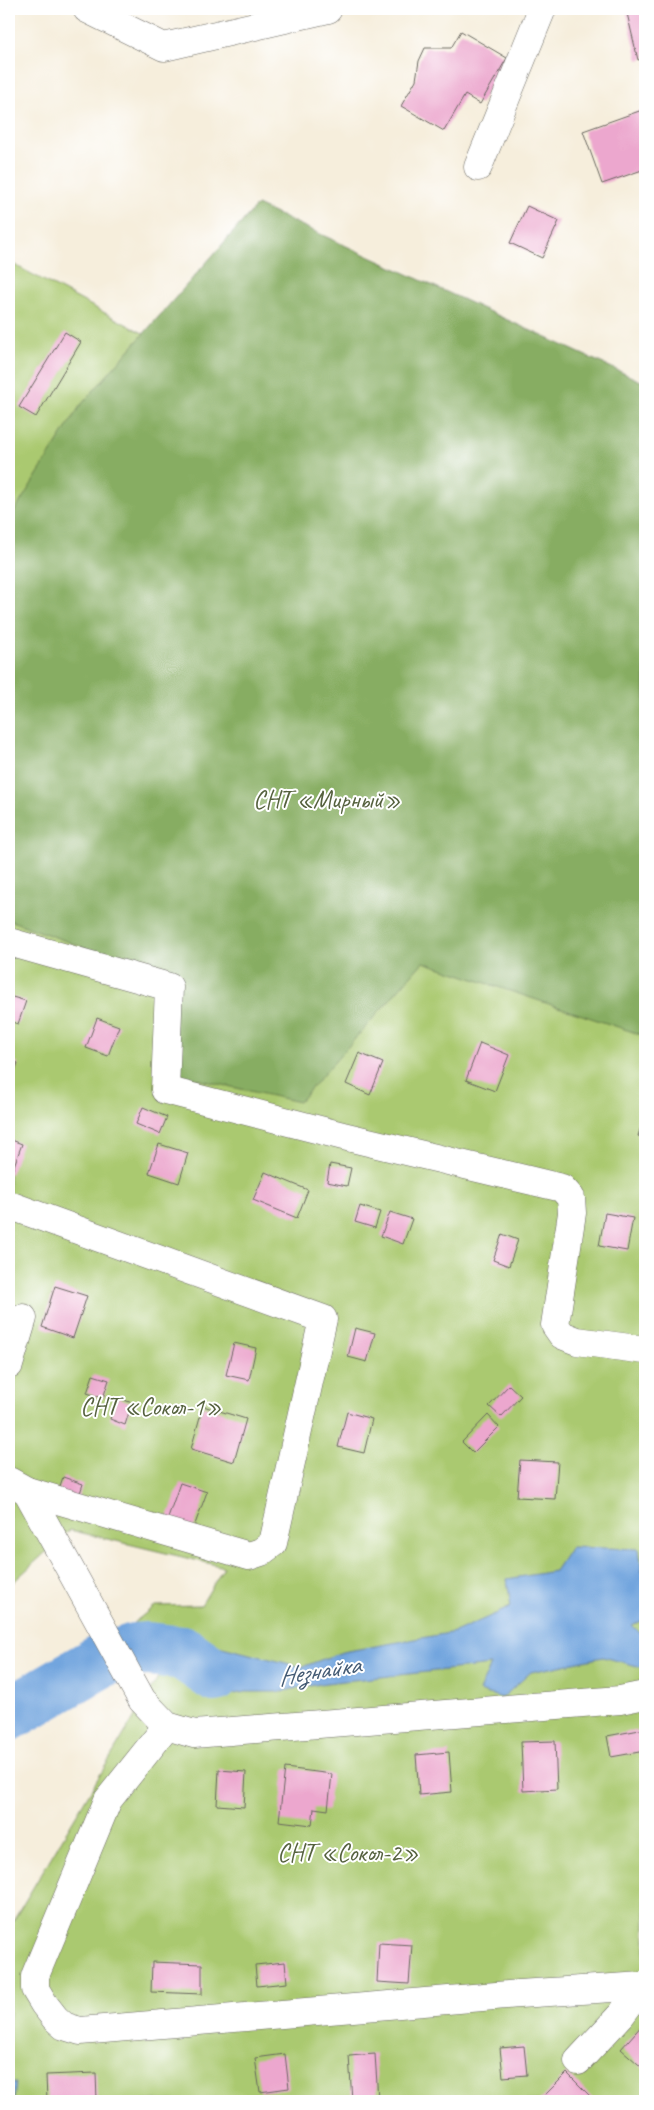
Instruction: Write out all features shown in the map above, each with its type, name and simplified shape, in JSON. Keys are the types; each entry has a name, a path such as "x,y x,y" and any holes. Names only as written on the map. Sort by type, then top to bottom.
{"lane":[{"path":"87,9 164,47 328,9"},
{"path":"478,167 542,9"},
{"path":"9,942 169,987 165,1090 343,1136 562,1188 571,1198 572,1213 555,1325 562,1334 577,1341 645,1350"},
{"path":"9,1205 323,1319 273,1543 261,1552 249,1556 18,1486"},
{"path":"9,1365 23,1318"},
{"path":"18,1486 142,1700 167,1726 194,1734 620,1700 645,1695"},
{"path":"167,1726 108,1800 35,1976 35,1989 44,2004 64,2026 80,2031 519,1994 644,1986"},
{"path":"578,2061 621,2015 644,1986"}],"green space":[{"name":"СНТ «Мирный»","path":"257,205 645,383 645,1036 423,962 299,1102 156,1070 161,976 9,920 9,520 80,406"},
{"path":"9,262 156,340 645,393 645,2101 9,2101 9,1928 182,1637 132,1624 155,1606 201,1605 224,1567 70,1530 9,1586"}],"water":[{"path":"571,1547 639,1549 642,1572 645,1574 645,1619 632,1625 641,1634 645,1633 645,1668 603,1657 531,1672 502,1698 479,1691 491,1665 326,1683 276,1692 246,1692 206,1699 192,1671 147,1656 150,1639 178,1636 302,1667 342,1652 455,1632 511,1607 507,1579 555,1571"},
{"path":"95,1649 109,1675 56,1708 9,1731 9,1694 51,1660"},
{"path":"16,2082 14,2101 9,2101 9,2083"}],"building":[{"path":"626,9 645,9 645,58 638,60"},
{"path":"461,31 507,58 480,104 465,95 444,131 401,106 416,80 419,61 425,48 451,48"},
{"path":"645,109 645,169 602,184 583,131"},
{"path":"527,206 559,221 542,258 510,243"},
{"path":"65,332 81,342 36,417 19,407"},
{"path":"9,996 26,1001 18,1024 9,1021"},
{"path":"97,1018 119,1026 108,1056 86,1048"},
{"path":"480,1043 509,1055 495,1091 466,1080"},
{"path":"359,1053 383,1063 370,1095 346,1084"},
{"path":"9,1060 18,1063 9,1087"},
{"path":"143,1107 167,1117 160,1134 136,1124"},
{"path":"645,1114 645,1138 638,1136"},
{"path":"9,1139 22,1144 11,1174 9,1173"},
{"path":"159,1144 188,1153 179,1183 149,1173"},
{"path":"330,1164 351,1168 347,1186 327,1182"},
{"path":"265,1172 308,1190 297,1218 253,1200"},
{"path":"360,1206 380,1212 375,1228 355,1222"},
{"path":"390,1212 412,1219 403,1244 381,1236"},
{"path":"605,1213 633,1218 627,1251 599,1246"},
{"path":"502,1234 518,1240 509,1266 493,1260"},
{"path":"55,1286 87,1296 73,1338 42,1327"},
{"path":"355,1328 375,1333 367,1362 348,1357"},
{"path":"234,1343 256,1348 249,1380 226,1375"},
{"path":"93,1375 109,1380 103,1398 87,1393"},
{"path":"509,1385 521,1396 501,1417 489,1406"},
{"path":"117,1397 132,1403 125,1425 110,1419"},
{"path":"203,1406 246,1419 234,1462 191,1449"},
{"path":"347,1412 372,1419 364,1453 338,1447"},
{"path":"488,1415 499,1427 473,1453 462,1442"},
{"path":"520,1460 558,1462 555,1499 517,1497"},
{"path":"63,1477 83,1484 75,1508 55,1501"},
{"path":"180,1483 207,1492 191,1535 165,1526"},
{"path":"645,1729 645,1751 611,1757 607,1736"},
{"path":"555,1741 557,1789 523,1791 521,1742"},
{"path":"449,1752 452,1792 419,1795 416,1755"},
{"path":"285,1768 332,1774 328,1810 314,1808 312,1825 279,1821"},
{"path":"219,1770 246,1772 244,1807 217,1805"},
{"path":"379,1943 412,1945 409,1984 377,1982"},
{"path":"152,1962 202,1964 202,1994 151,1992"},
{"path":"285,1962 287,1983 257,1986 255,1965"},
{"path":"643,2024 645,2026 645,2070 621,2049"},
{"path":"524,2046 527,2075 503,2077 500,2048"},
{"path":"285,2054 289,2088 260,2092 255,2058"},
{"path":"375,2054 378,2099 352,2100 349,2056"},
{"path":"96,2073 97,2101 47,2101 46,2075"},
{"path":"567,2073 595,2101 539,2101"}],"waterway":[{"name":"Незнайка","path":"9,1714 101,1661 134,1650 148,1649 183,1653 215,1675"}],"park label":[{"name":"СНТ «Сокол-1»","path":"151,1406"},
{"name":"СНТ «Сокол-2»","path":"348,1852"}]}
